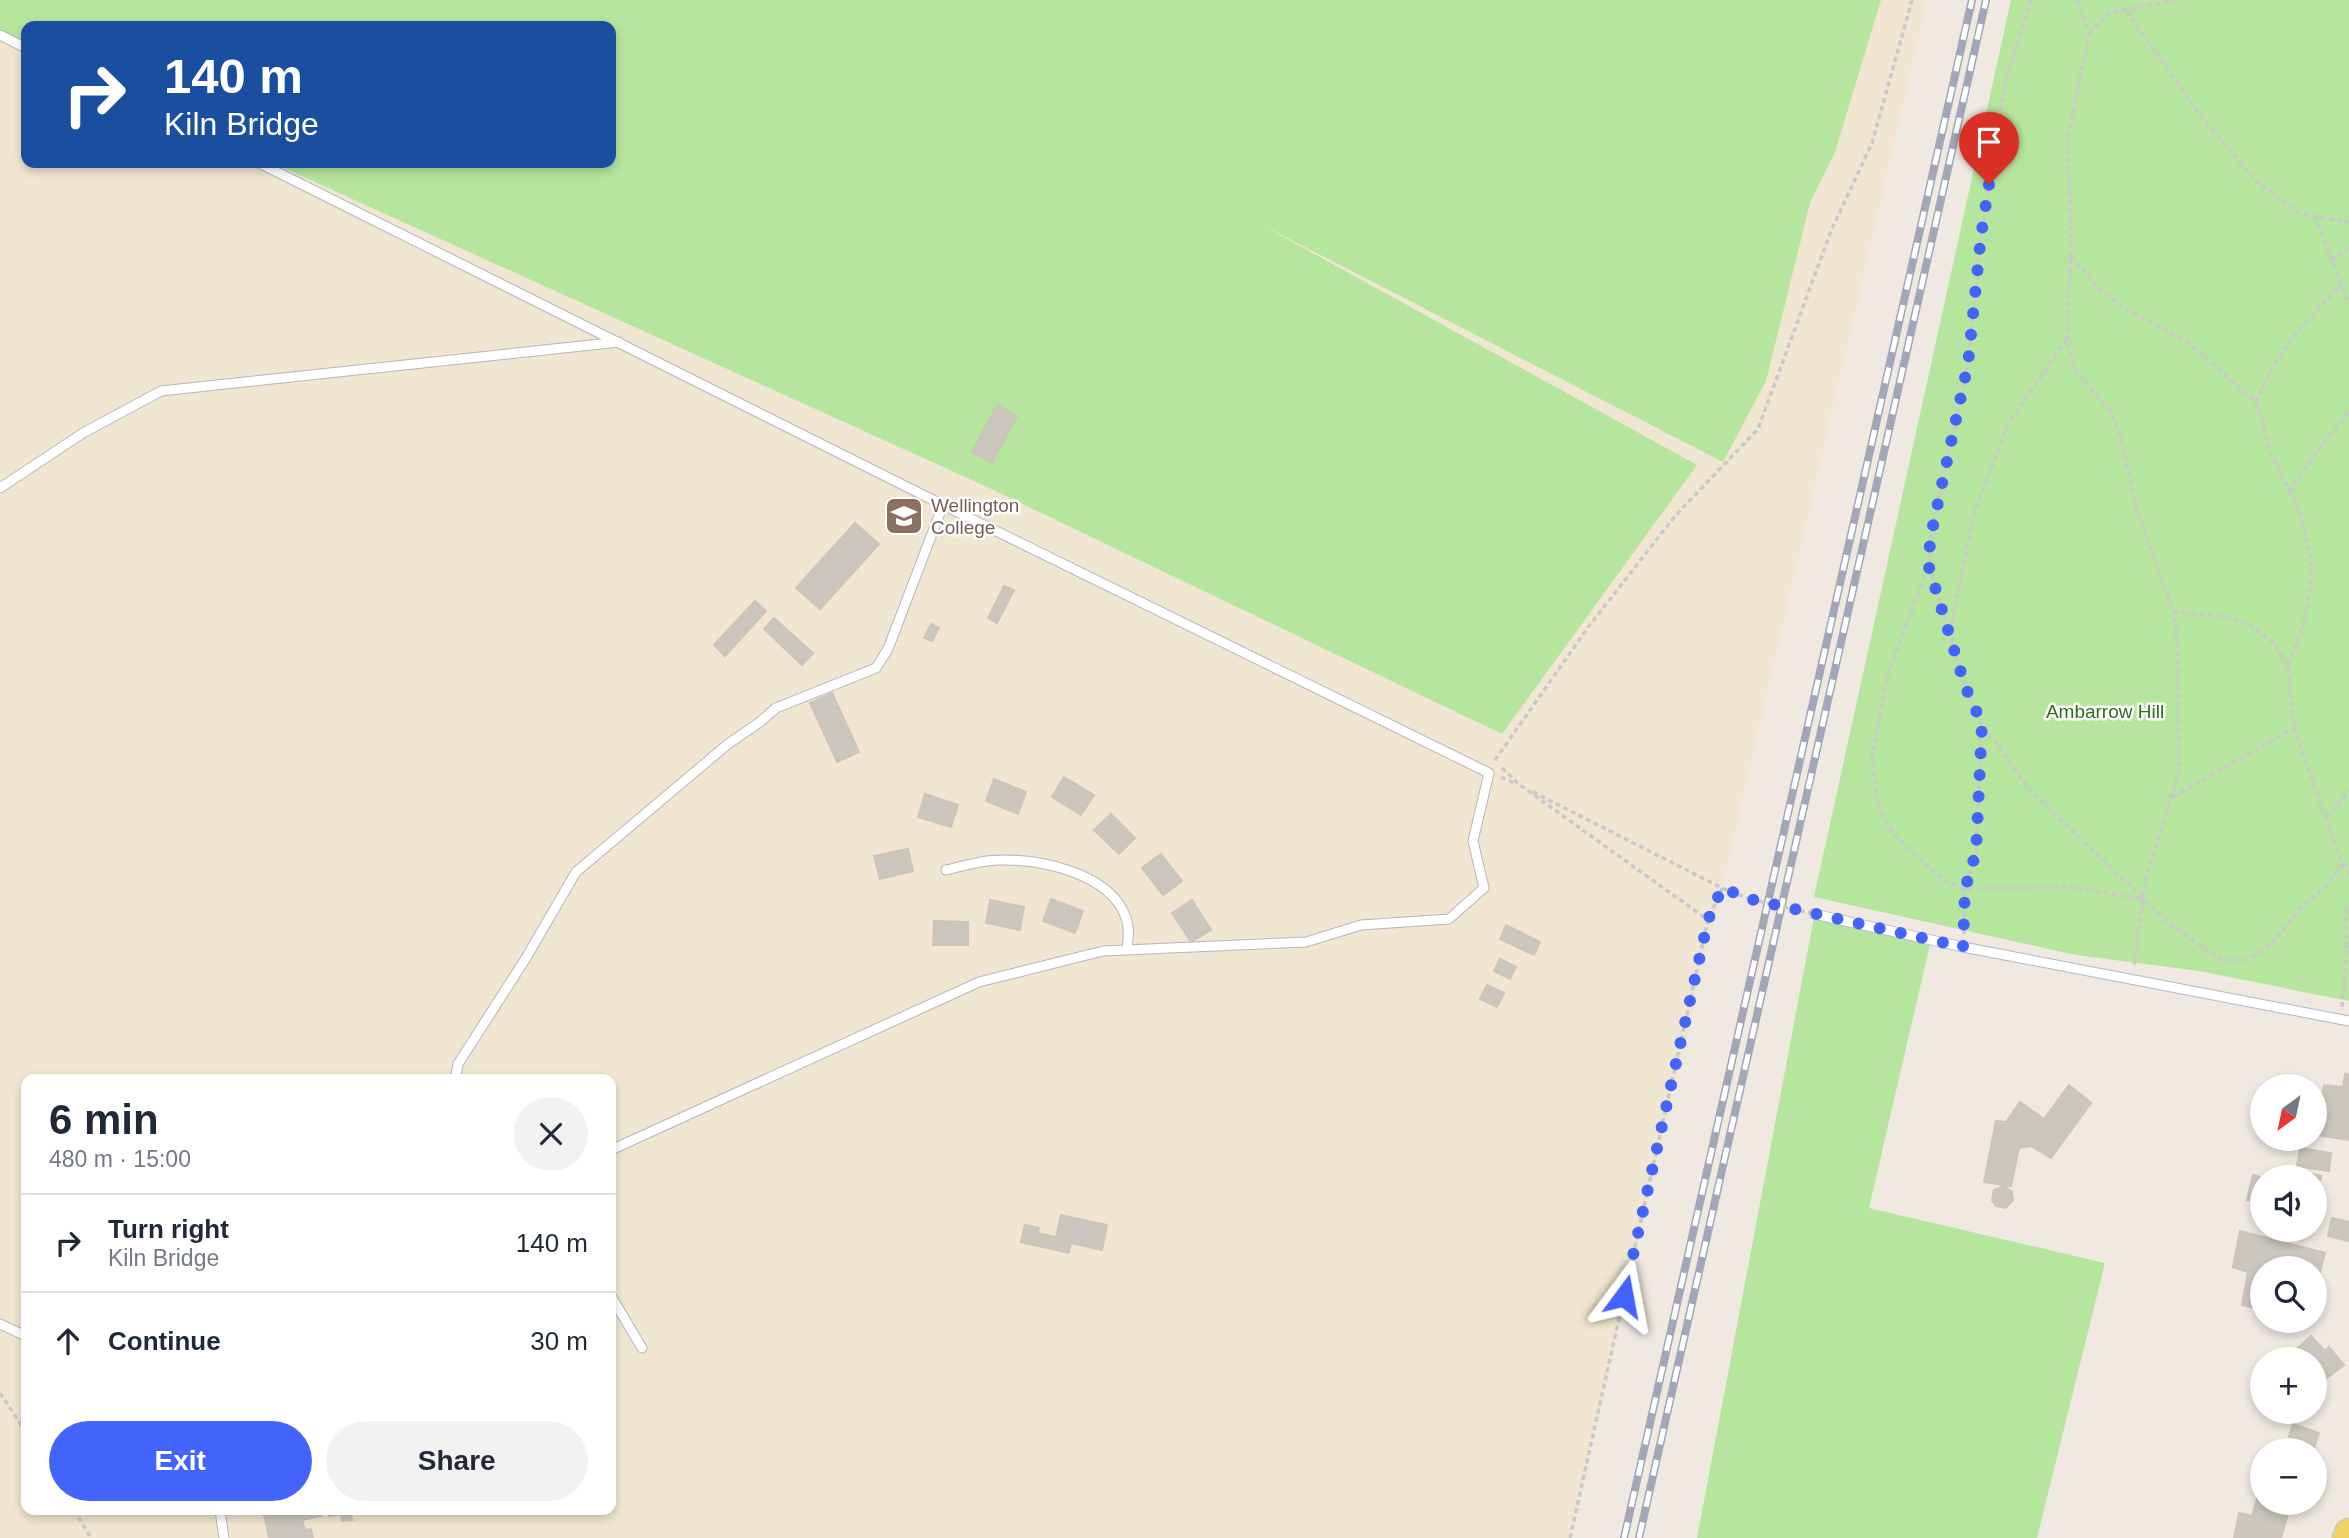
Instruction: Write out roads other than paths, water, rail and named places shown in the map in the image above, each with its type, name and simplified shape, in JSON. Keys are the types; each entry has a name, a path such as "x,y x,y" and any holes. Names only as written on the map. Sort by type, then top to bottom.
{"main road":[{"path":"2347,1538 2349,1532"}],"lane":[{"path":"0,35 21,46"},
{"path":"269,168 943,505 1489,773 1473,841 1484,888 1449,919 1361,925 1306,943 1103,951 979,982 616,1148"},
{"path":"0,488 83,433 160,391 621,342"},
{"path":"456,1074 458,1063 526,958 576,872 776,708 876,667 888,649 943,505"},
{"path":"946,870 996,860 1029,861 1073,872 1091,880 1118,903 1126,917 1127,950"},
{"path":"1815,914 1963,947 2345,1020"},
{"path":"616,1304 642,1348"},
{"path":"0,1324 21,1334"},
{"path":"221,1515 224,1538"}],"railway":[{"path":"1624,1538 1972,0"},
{"path":"1639,1538 1986,0"}],"place":[{"name":"Wellington College","path":"904,516"}],"park label":[{"name":"Ambarrow Hill","path":"2105,711"}]}
